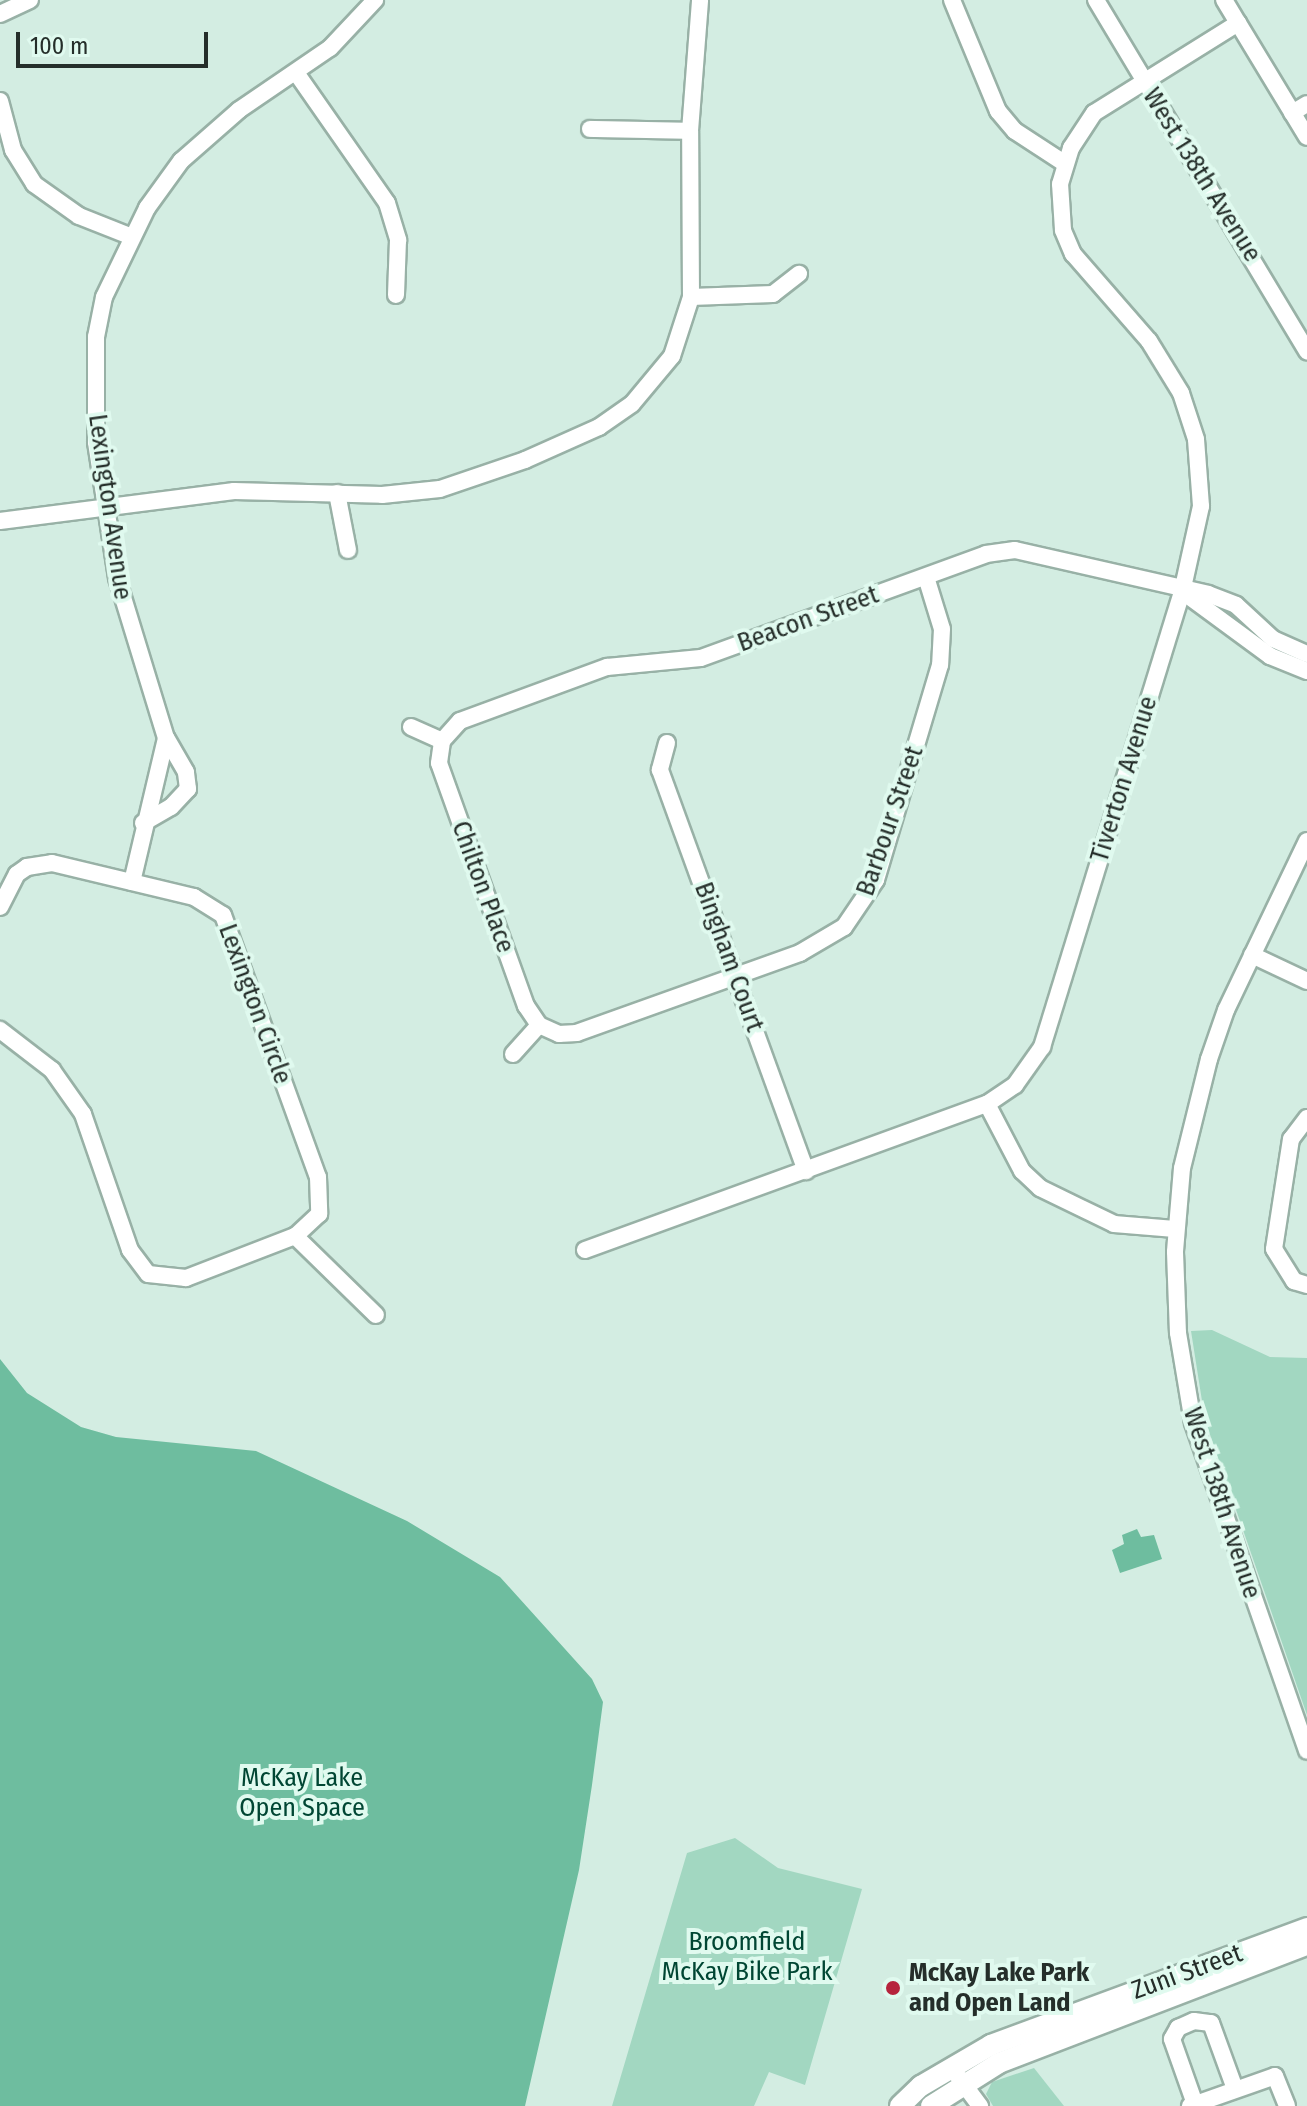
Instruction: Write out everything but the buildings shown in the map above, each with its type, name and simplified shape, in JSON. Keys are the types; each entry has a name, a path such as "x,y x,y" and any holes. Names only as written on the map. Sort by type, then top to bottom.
{"main road":[{"name":"Zuni Street","path":"900,2106 957,2075 1001,2041 1307,1928"},
{"name":"Zuni Street","path":"931,2106 957,2075 999,2063 1307,1945"}],"street":[{"path":"0,14 30,0"},
{"name":"Lexington Avenue","path":"143,823 171,807 188,789 186,772 166,738 128,624 107,510 96,442 96,337 104,297 132,237 181,161 239,110 297,74 330,48 375,0"},
{"path":"0,521 107,510 234,491 337,493 440,489 525,460 599,427 632,404 659,376 680,341 691,297 690,131 700,0"},
{"path":"952,0 998,111 1015,131 1064,163"},
{"name":"West 138th Avenue","path":"1096,0 1307,351"},
{"path":"1224,0 1300,109 1307,137"},
{"name":"Tiverton Avenue","path":"585,1250 987,1104 1015,1085 1042,1047 1182,592 1201,506 1193,427 1181,393 1149,341 1073,254 1060,206 1064,163 1094,113 1238,23"},
{"path":"297,74 387,203 398,240 396,295"},
{"path":"0,101 13,150 34,184 79,216 132,237"},
{"path":"590,129 690,131"},
{"path":"691,297 773,294 799,274"},
{"path":"337,493 348,550"},
{"name":"Beacon Street","path":"442,741 460,721 607,667 701,658 986,554 1015,550 1053,555 1236,605 1273,639 1307,654"},
{"name":"Barbour Street","path":"539,1025 559,1034 577,1033 826,941 844,927 876,880 940,665 942,629 926,577"},
{"name":"Beacon Street","path":"1182,592 1270,656 1307,671"},
{"path":"411,727 442,741"},
{"path":"132,882 143,823 166,738"},
{"name":"Chilton Place","path":"442,741 439,763 444,780 526,1006 539,1025"},
{"name":"Bingham Court","path":"667,743 660,770 806,1171"},
{"name":"West 138th Avenue","path":"1307,841 1226,1010 1199,1090 1175,1229 1177,1321 1193,1423 1307,1751"},
{"name":"Lexington Circle","path":"0,907 17,874 40,863 209,902 228,923 321,1187 319,1214 295,1236 181,1279 148,1274 130,1250 83,1114 52,1070 0,1030"},
{"path":"1252,955 1307,981"},
{"path":"513,1054 539,1025"},
{"path":"987,1104 1022,1171 1040,1188 1114,1224 1175,1229"},
{"path":"1306,1118 1291,1139 1274,1249 1294,1281 1307,1285"},
{"path":"295,1236 376,1315"},
{"path":"1235,2089 1211,2023 1194,2021 1178,2028 1172,2039 1192,2105 1275,2076 1287,2106"},
{"path":"957,2075 980,2106"}],"green space":[{"path":"1212,1330 1270,1357 1307,1358 1307,1715 1205,1420 1191,1331"},
{"name":"Broomfield McKay Bike Park","path":"735,1838 778,1868 862,1889 805,2085 769,2072 754,2106 612,2106 687,1853"},
{"path":"1034,2068 1064,2106 993,2106 986,2094 992,2082"}],"shaded area":[{"name":"McKay Lake Open Space","path":"0,1359 27,1393 81,1427 116,1437 256,1451 407,1521 500,1577 592,1679 603,1702 579,1870 525,2106 0,2106"},
{"path":"1137,1529 1141,1537 1154,1535 1162,1559 1120,1573 1112,1550 1124,1544 1122,1535"}],"place":[{"name":"McKay Lake Park and Open Land","path":"893,1988"}]}
